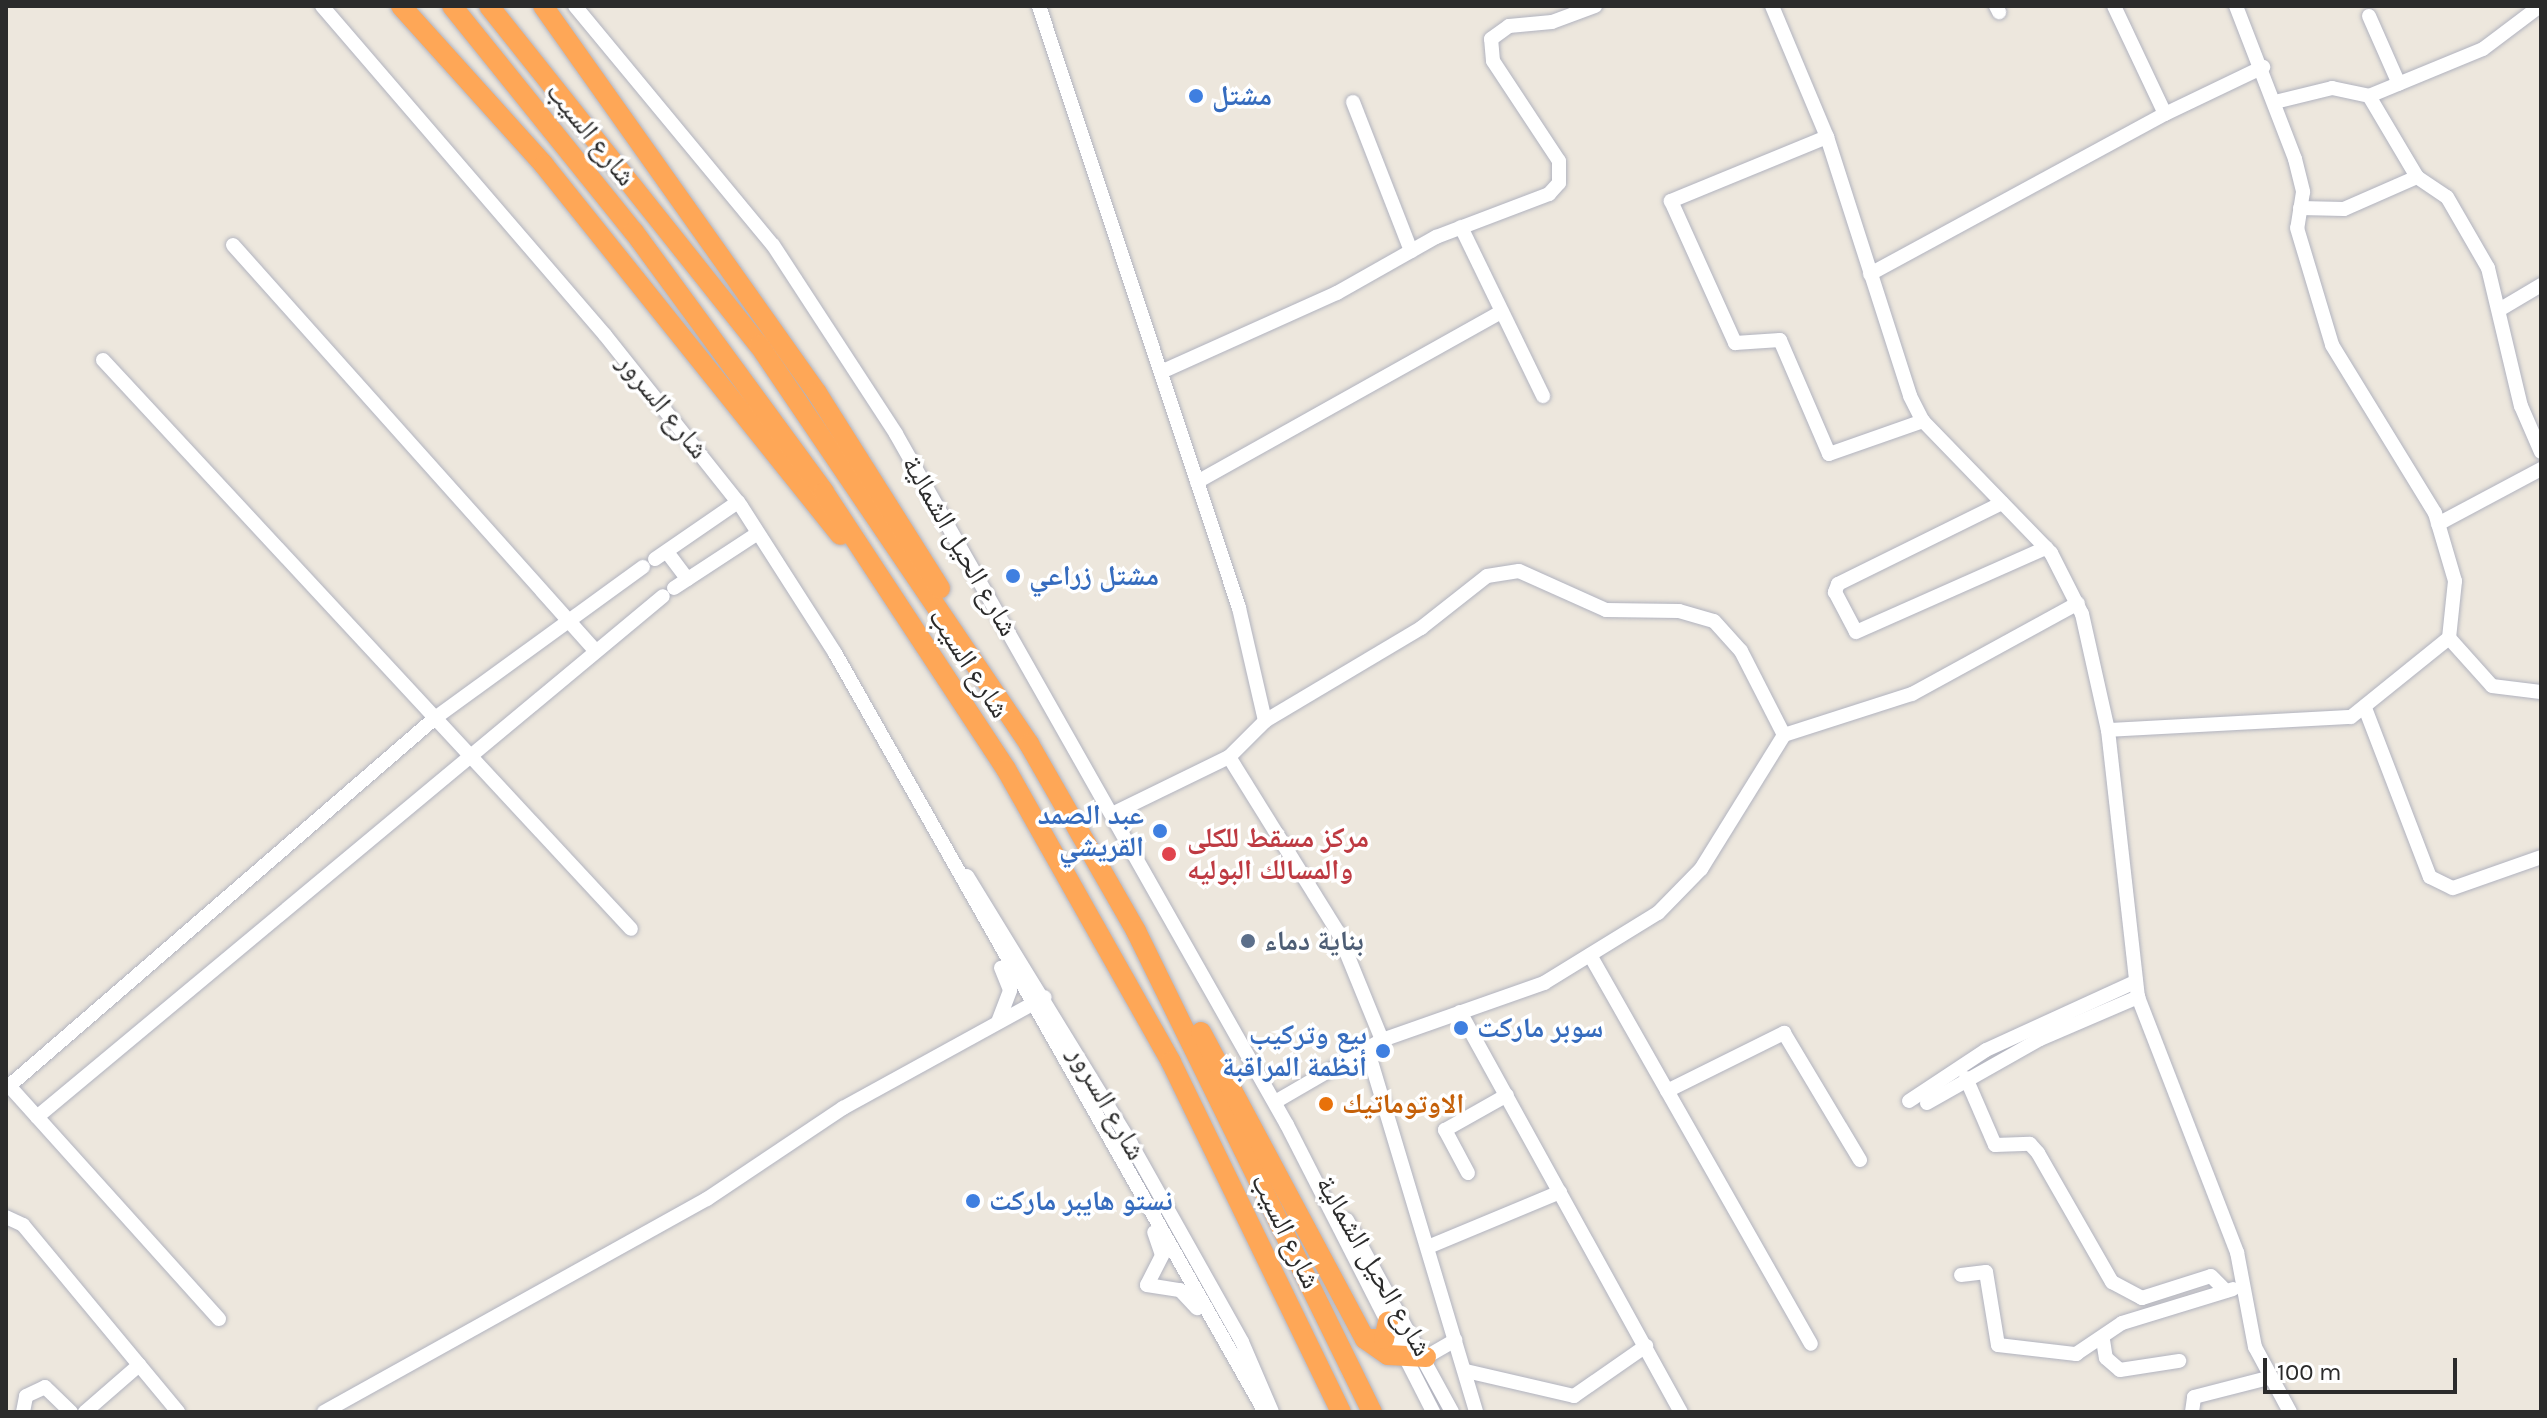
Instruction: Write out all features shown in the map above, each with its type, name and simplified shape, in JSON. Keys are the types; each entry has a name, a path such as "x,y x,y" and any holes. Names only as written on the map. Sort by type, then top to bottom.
{"highway":[{"path":"401,6 544,165 763,447 890,593"},
{"name":"شارع السيب","path":"452,6 634,232 890,593 1006,769 1171,1062 1341,1412"},
{"name":"شارع السيب","path":"489,6 759,345 1029,744 1136,931 1372,1412"},
{"path":"543,6 817,393 1029,744"},
{"path":"1136,931 1154,946 1365,1339 1416,1358"},
{"path":"1365,1339 1384,1339 1388,1321"}],"street":[{"name":"شارع السرور","path":"322,6 605,335 738,502 945,847 1045,997 1242,1342 1264,1411"},
{"name":"شارع الحيل الشمالية","path":"575,6 773,245 896,434 1114,813 1275,1102 1388,1321 1452,1412"},
{"path":"1039,6 1197,482 1265,721"},
{"path":"1161,372 1461,227 1549,194 1562,174 1493,61 1491,39 1509,26 1543,25 1595,6"},
{"path":"1772,6 1827,137 1870,274 1923,421 2046,548 2078,603 2108,730 2137,989 2244,1285 2268,1378 2290,1412"},
{"path":"2114,6 2165,114"},
{"path":"2108,730 2286,725 2365,708 2449,638 2455,581 2438,524 2332,345 2297,228 2300,208 2295,159 2263,67 2236,6"},
{"path":"2275,102 2332,88 2369,96 2483,49 2540,6"},
{"path":"2369,16 2399,84"},
{"path":"1870,274 2165,114 2263,67"},
{"path":"2369,96 2417,177 2447,197 2488,268 2521,406 2541,452"},
{"path":"1353,102 1411,251"},
{"path":"1827,137 1671,201 1735,343 1780,340 1829,454 1923,421"},
{"path":"2300,208 2344,209 2417,177"},
{"path":"1461,227 1499,313 1543,396"},
{"path":"233,245 593,648"},
{"path":"2499,310 2541,285"},
{"path":"1197,482 1499,313"},
{"path":"103,360 631,929"},
{"path":"2438,524 2541,469"},
{"path":"219,1319 9,1086 435,718 566,616 738,502"},
{"path":"2002,503 1838,584 1835,592 1856,632 2046,548"},
{"path":"37,1117 593,648 758,533"},
{"path":"655,559 675,588"},
{"path":"1114,813 1229,757 1265,721 1421,628 1487,576 1519,571 1606,610 1679,611 1714,621 1741,651 1784,735"},
{"path":"1275,1102 1382,1040 1544,983 1680,895 1784,735 1912,694 2078,603"},
{"path":"2449,638 2492,686 2541,692"},
{"path":"2365,708 2430,877 2453,888 2541,857"},
{"path":"1229,757 1338,932 1382,1040"},
{"name":"شارع السرور","path":"945,847 981,920 1264,1411"},
{"path":"981,920 1010,990 996,1025"},
{"path":"1590,955 1811,1344"},
{"path":"1927,1103 1966,1078 2137,989"},
{"path":"1909,1101 1986,1050 2137,989"},
{"path":"324,1412 707,1199 843,1108 1045,997"},
{"path":"1460,1012 1681,1412"},
{"path":"1667,1091 1784,1033 1860,1160"},
{"path":"1367,1048 1476,1412"},
{"path":"1966,1078 1995,1145 2030,1144 2038,1153 2112,1282 2142,1298 2211,1276 2226,1291"},
{"path":"1080,1089 1081,1107 1157,1237 1160,1268 1147,1285 1180,1290 1215,1327"},
{"path":"1468,1173 1445,1130 1507,1095"},
{"name":"شارع الحيل الشمالية","path":"1287,1125 1416,1358 1433,1412"},
{"path":"1428,1247 1560,1192"},
{"path":"6,1217 23,1225 178,1412"},
{"path":"1961,1275 1986,1272 1998,1345 2076,1354 2103,1340 2122,1323 2244,1285"},
{"path":"1442,1412 1416,1358 1456,1340"},
{"path":"2103,1340 2106,1358 2120,1370 2179,1361"},
{"path":"1466,1371 1574,1396 1646,1346"},
{"path":"85,1412 139,1365"},
{"path":"2192,1412 2194,1397 2268,1378"},
{"path":"23,1412 26,1396 45,1387 71,1412"}],"place":[{"name":"مشتل","path":"1196,96"},
{"name":"مشتل زراعي","path":"1013,576"},
{"name":"عبد الصمد القريشي","path":"1160,831"},
{"name":"مركز مسقط للكلى والمسالك البوليه","path":"1169,854"},
{"name":"بناية دماء","path":"1248,941"},
{"name":"سوبر ماركت","path":"1461,1028"},
{"name":"بيع وتركيب أنظمة المراقبة","path":"1383,1051"},
{"name":"الاوتوماتيك","path":"1326,1104"},
{"name":"نستو هايبر ماركت","path":"973,1201"}]}
